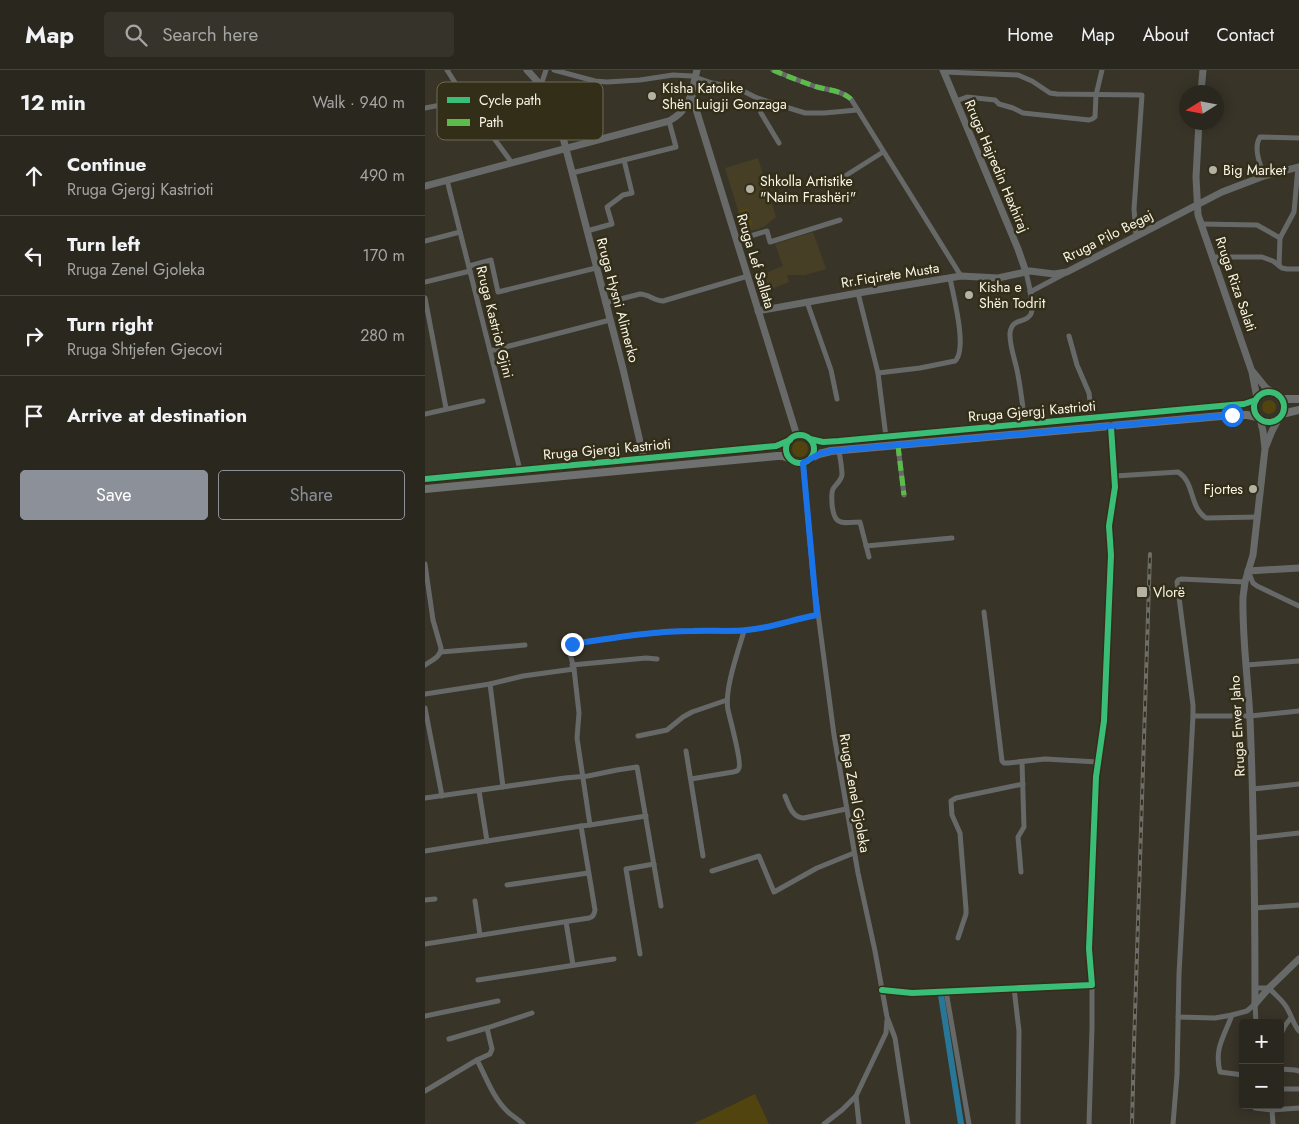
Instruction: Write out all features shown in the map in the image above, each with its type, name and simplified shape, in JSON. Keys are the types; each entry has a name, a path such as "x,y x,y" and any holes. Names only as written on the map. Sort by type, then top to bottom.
{"main road":[{"path":"1281,416 1284,406 1279,396 1272,392 1265,392 1256,399 1254,409 1259,418 1269,422 1299,410"},
{"name":"Rruga Gjergj Kastrioti","path":"810,439 830,442 886,437 1244,404 1256,399"},
{"path":"1281,399 1299,400"},
{"name":"Rruga Gjergj Kastrioti","path":"811,458 824,452 1232,415 1259,418"},
{"path":"805,436 810,439 814,448 811,458 803,463 794,462 788,456 787,448 793,438 805,436"},
{"name":"Rruga Gjergj Kastrioti","path":"425,479 776,446 793,438"},
{"name":"Rruga Gjergj Kastrioti","path":"425,489 777,456 791,459"}],"street":[{"path":"447,70 455,82"},
{"name":"Rruga Hysni Alimerko","path":"527,70 538,82"},
{"path":"542,82 546,70"},
{"path":"554,70 595,81 607,82 694,73 712,82 737,88 757,98 805,113 825,114 857,110"},
{"path":"773,70 817,87 838,92 851,99 961,276"},
{"path":"789,77 791,70"},
{"path":"956,101 967,97 995,100 999,104 1023,113 1089,120 1095,117 1096,95 1102,70"},
{"path":"1202,85 1203,70"},
{"path":"943,71 1018,75 1032,80 1050,93 1068,95 1142,95 1134,209 1136,235"},
{"name":"Rruga Hajredin Haxhiraj","path":"943,71 1026,272"},
{"path":"672,119 685,109 691,93 694,73"},
{"name":"Rruga Lef Sallata","path":"691,93 758,311 793,438"},
{"path":"757,98 761,113 779,143"},
{"path":"603,138 697,112"},
{"path":"572,173 676,147 672,119"},
{"name":"Rruga Riza Salati","path":"1199,130 1196,177 1197,204 1201,224 1252,372 1256,399"},
{"path":"1264,176 1257,149 1257,139 1259,137 1299,138"},
{"path":"495,140 512,163"},
{"name":"Rruga Hysni Alimerko","path":"564,140 623,369 644,459"},
{"path":"425,186 595,140"},
{"path":"845,176 883,152"},
{"path":"587,230 611,224 607,207 623,195 632,193 624,160"},
{"path":"1279,266 1280,238 1294,212 1299,167"},
{"name":"Rruga Pilo Begaj","path":"1026,272 1054,274 1067,272 1223,192 1264,176 1299,167"},
{"name":"Rruga Kastriot Gjini","path":"447,180 520,470"},
{"path":"737,240 767,231 770,242 840,220"},
{"path":"1201,224 1257,225 1280,238"},
{"path":"425,241 460,232"},
{"path":"1213,257 1262,257 1287,269 1299,269"},
{"path":"425,282 491,260 498,292 596,268"},
{"path":"1025,424 1019,377 1010,336 1011,327 1014,323 1030,316 1032,306 1026,272"},
{"name":"Rr.Fiqirete Musta","path":"758,311 961,276 998,278 1026,272"},
{"path":"1030,292 1067,272"},
{"path":"605,303 640,294 663,301 747,276"},
{"path":"878,373 920,368 958,359 961,332 950,278"},
{"path":"858,293 878,373 886,437"},
{"path":"425,298 427,322 447,408"},
{"path":"807,302 831,370 837,399"},
{"path":"490,351 610,320"},
{"path":"1069,336 1077,365 1089,393 1092,418"},
{"path":"1252,372 1272,392"},
{"path":"425,414 483,401"},
{"path":"1265,449 1272,431 1281,416"},
{"path":"1259,418 1265,449"},
{"path":"1089,1124 1092,985 1089,949 1096,777 1104,722 1111,562 1109,526 1115,496 1111,426"},
{"path":"899,446 904,494"},
{"name":"Rruga Enver Jaho","path":"1255,1004 1253,789 1243,590 1253,555 1265,449"},
{"path":"839,451 842,475 832,493 833,516 840,522 860,522 869,557"},
{"name":"Rruga Zenel Gjoleka","path":"803,463 817,615 834,736 854,853 887,1017 895,1038 908,1124"},
{"path":"1115,476 1178,472 1187,480 1195,507 1205,518 1258,517"},
{"path":"865,546 952,538"},
{"path":"425,564 433,620 441,648 441,652 437,657 425,665"},
{"path":"1299,568 1248,571 1253,583 1257,586 1299,606"},
{"path":"1173,1124 1177,1075 1179,974 1193,716 1177,582 1181,579 1245,582"},
{"path":"985,612 1002,761 1004,763 1054,759 1098,762"},
{"path":"590,825 577,738 579,713 569,649 572,644 677,632 744,631 817,615"},
{"path":"691,779 733,772 739,768 740,762 732,729 727,694 744,631"},
{"path":"441,652 525,645"},
{"path":"425,694 491,684 573,667 647,658 657,659"},
{"path":"1247,665 1299,661"},
{"path":"491,684 503,787"},
{"path":"638,736 667,730 688,715 727,700"},
{"path":"425,708 441,796"},
{"path":"1193,716 1250,716 1299,711"},
{"path":"686,751 703,856"},
{"path":"1021,872 1018,837 1025,827 1022,762"},
{"path":"425,798 637,767 661,906"},
{"path":"958,938 966,909 960,833 953,815 951,801 956,798 1023,784"},
{"path":"1253,789 1299,784"},
{"path":"479,791 487,842"},
{"path":"785,796 795,815 799,818 826,814 846,808"},
{"path":"425,851 646,816"},
{"path":"425,944 592,917 595,910 581,826"},
{"path":"1254,838 1299,833"},
{"path":"712,871 759,856 774,892 817,868 854,853"},
{"path":"640,954 626,869 654,864"},
{"path":"507,885 588,873"},
{"path":"425,900 435,898"},
{"path":"475,901 480,935"},
{"path":"1255,908 1299,905"},
{"path":"566,922 573,965"},
{"path":"478,980 614,959"},
{"path":"1178,1017 1215,1018 1247,1011 1299,959"},
{"path":"882,990 911,993 1092,985"},
{"path":"1014,988 1019,1031 1018,1124"},
{"path":"1255,988 1269,988 1286,1006 1299,1032"},
{"path":"946,991 969,1124"},
{"path":"425,1016 498,1001"},
{"path":"1255,1004 1256,1019"},
{"path":"449,1039 532,1013"},
{"path":"1232,1015 1222,1037 1217,1061 1220,1072 1239,1074"},
{"path":"823,1124 842,1110 856,1096 886,1033 887,1017"},
{"path":"1284,1028 1291,1018"},
{"path":"425,1090 479,1062 492,1052 487,1028"},
{"path":"479,1062 501,1105 523,1124"},
{"path":"1284,1070 1299,1071"},
{"path":"1284,1089 1299,1089"},
{"path":"856,1096 859,1124"},
{"path":"1257,1109 1299,1108"},
{"path":"1272,1110 1273,1124"}],"shaded area":[{"name":"Shkolla Artistike \"Naim Frashëri\"","path":"758,158 776,217 764,227 745,233 725,168"},
{"path":"747,208 753,225 743,228 738,211"},
{"path":"813,232 826,269 805,275 787,275 789,282 764,292 758,276 783,266 775,244"},
{"path":"1266,400 1272,400 1276,407 1272,414 1266,414 1262,410 1262,404"},
{"path":"800,441 808,449 800,457 792,449"},
{"path":"755,1094 769,1124 693,1124"}],"waterway":[{"path":"941,995 961,1124"}],"railway":[{"path":"1132,1124 1150,554"}],"marked path":[{"path":"773,70 814,86 838,92 851,99"},
{"path":"898,446 904,495"}],"cycle path":[{"path":"1269,392 1280,396 1284,407 1280,418 1269,422 1258,418 1254,407 1258,396 1269,392"},
{"path":"810,439 823,442 839,441 1244,404 1256,400"},
{"path":"882,990 912,993 1092,985 1089,949 1096,777 1104,721 1111,555 1109,526 1115,487 1111,427"},
{"path":"800,435 810,439 814,449 810,459 800,463 790,459 786,449 790,439 800,435"},
{"path":"425,479 776,446 790,440"}],"place":[{"name":"Kisha Katolike Shën Luigji Gonzaga","path":"652,96"},
{"name":"Big Market","path":"1213,170"},
{"name":"Shkolla Artistike \"Naim Frashëri\"","path":"750,189"},
{"name":"Kisha e Shën Todrit","path":"969,295"},
{"name":"Fjortes","path":"1253,489"},
{"name":"Vlorë","path":"1142,592"}],"route":[{"path":"572,644 669,632 744,631 817,615 803,463 824,452 1232,415"}]}
